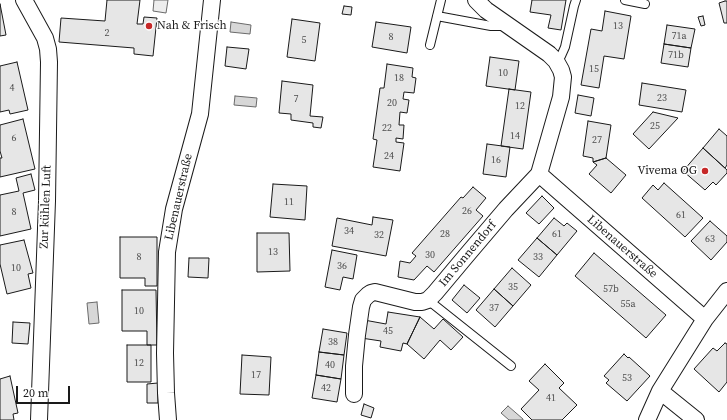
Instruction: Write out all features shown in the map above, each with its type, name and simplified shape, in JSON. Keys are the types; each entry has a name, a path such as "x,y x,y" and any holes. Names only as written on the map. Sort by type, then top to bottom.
{"street":[{"name":"Zur kühlen Luft","path":"24,0 45,38 50,62 38,420"},
{"name":"Libenauerstraße","path":"168,420 165,353 167,252 174,209 200,114 212,0"},
{"name":"Im Sonnendorf","path":"428,300 436,293 506,209 539,174 561,96 563,77 556,61 549,54 486,10 476,0"},
{"name":"Libenauerstraße","path":"539,174 705,319"},
{"path":"647,420 660,391 705,319 727,291"},
{"path":"354,394 354,366 357,335 363,300 371,293 375,292 415,302 428,300"},
{"path":"660,391 696,420"}],"lane":[{"path":"430,45 441,0"},
{"path":"556,61 561,56 565,46 576,0"},
{"path":"625,0 645,4"},
{"path":"437,16 491,26 501,26 506,24"},
{"path":"428,300 511,366"}],"shaded area":[{"path":"154,0 168,0 166,13 153,11"},
{"path":"231,22 251,25 250,34 230,32"},
{"path":"235,96 257,98 256,107 234,105"},
{"path":"97,302 99,323 89,324 87,303"},
{"path":"508,406 523,420 509,420 501,413"}],"building":[{"path":"107,0 140,0 137,24 143,24 144,17 157,18 153,56 134,54 134,48 59,42 61,18 105,21"},
{"path":"532,0 566,0 561,30 548,28 551,15 530,12"},
{"path":"727,1 727,23 724,23 719,3"},
{"path":"0,4 6,35 0,36"},
{"path":"344,6 352,7 351,15 342,14"},
{"path":"605,11 631,16 624,59 604,56 599,88 581,85 591,29 602,31"},
{"path":"703,16 705,25 701,26 698,17"},
{"path":"292,19 320,23 315,61 287,57"},
{"path":"376,22 411,27 407,53 372,47"},
{"path":"667,25 695,29 691,48 664,44"},
{"path":"664,44 691,48 688,67 661,63"},
{"path":"227,47 249,49 246,69 225,66"},
{"path":"490,57 519,61 515,90 486,86"},
{"path":"17,62 28,110 10,114 9,110 0,112 0,66"},
{"path":"387,64 413,68 412,77 416,78 414,93 404,92 403,99 409,100 407,113 400,112 399,125 404,125 403,139 396,138 396,142 404,143 400,171 373,167 377,140 373,139 380,88 384,88"},
{"path":"282,81 313,85 310,116 323,117 321,128 313,127 313,123 291,120 291,114 279,113"},
{"path":"642,83 686,90 682,112 639,105"},
{"path":"509,89 531,92 523,149 501,146"},
{"path":"578,95 594,98 591,116 575,113"},
{"path":"653,112 678,118 649,149 633,134"},
{"path":"23,119 35,169 0,177 0,158 2,158 0,151 0,125"},
{"path":"588,121 611,125 606,158 593,162 593,158 583,156"},
{"path":"719,129 727,136 727,165 725,168 703,148"},
{"path":"487,144 510,147 506,177 483,174"},
{"path":"703,148 727,170 727,173 716,185 713,182 705,190 683,171"},
{"path":"606,158 626,175 611,193 589,174 597,165 593,162"},
{"path":"31,174 35,190 23,193 31,229 0,236 0,195 19,191 16,178"},
{"path":"664,183 703,218 685,237 642,198 653,185 658,190"},
{"path":"273,184 307,186 305,220 270,217"},
{"path":"473,187 486,198 476,210 483,216 434,272 427,266 414,280 398,277 400,261 410,263 416,256 412,253 461,197 463,198"},
{"path":"542,196 554,208 539,224 526,213"},
{"path":"373,217 393,220 386,256 332,246 337,218 372,225"},
{"path":"554,218 564,226 567,223 577,231 557,255 537,238"},
{"path":"710,221 727,236 727,242 711,260 691,241"},
{"path":"257,233 289,233 290,271 257,272"},
{"path":"120,237 157,237 157,286 145,286 145,278 120,278"},
{"path":"537,238 557,255 539,277 518,260"},
{"path":"24,240 33,273 28,274 31,288 7,294 0,264 0,245"},
{"path":"332,250 357,255 353,279 343,277 340,290 325,287"},
{"path":"594,253 666,315 646,338 575,276"},
{"path":"189,258 209,258 208,278 188,277"},
{"path":"512,268 531,285 513,306 494,289"},
{"path":"464,285 480,298 467,313 452,300"},
{"path":"494,289 513,306 495,327 476,310"},
{"path":"122,290 156,290 157,345 147,345 147,331 122,331"},
{"path":"388,312 420,317 407,344 403,343 401,351 380,347 381,341 361,338 364,320 386,324"},
{"path":"420,317 434,329 443,319 463,337 451,350 440,340 424,359 407,344"},
{"path":"13,322 30,323 28,344 12,343"},
{"path":"323,329 347,333 344,355 319,352"},
{"path":"725,343 727,344 727,382 719,392 694,369 713,348 717,351"},
{"path":"127,345 151,345 151,382 127,382"},
{"path":"319,352 344,355 341,379 316,375"},
{"path":"624,354 650,376 627,401 606,383 609,380 604,376"},
{"path":"242,355 271,357 269,395 240,394"},
{"path":"545,364 564,383 559,388 577,405 562,420 532,420 521,409 539,390 529,381"},
{"path":"316,375 341,379 337,402 312,398"},
{"path":"10,376 18,413 13,414 14,420 0,420 0,379"},
{"path":"158,383 158,403 147,403 147,384"},
{"path":"364,404 374,408 371,418 361,415"}],"place":[{"name":"Nah & Frisch","path":"149,26"},
{"name":"Vivema OG","path":"705,171"}]}
